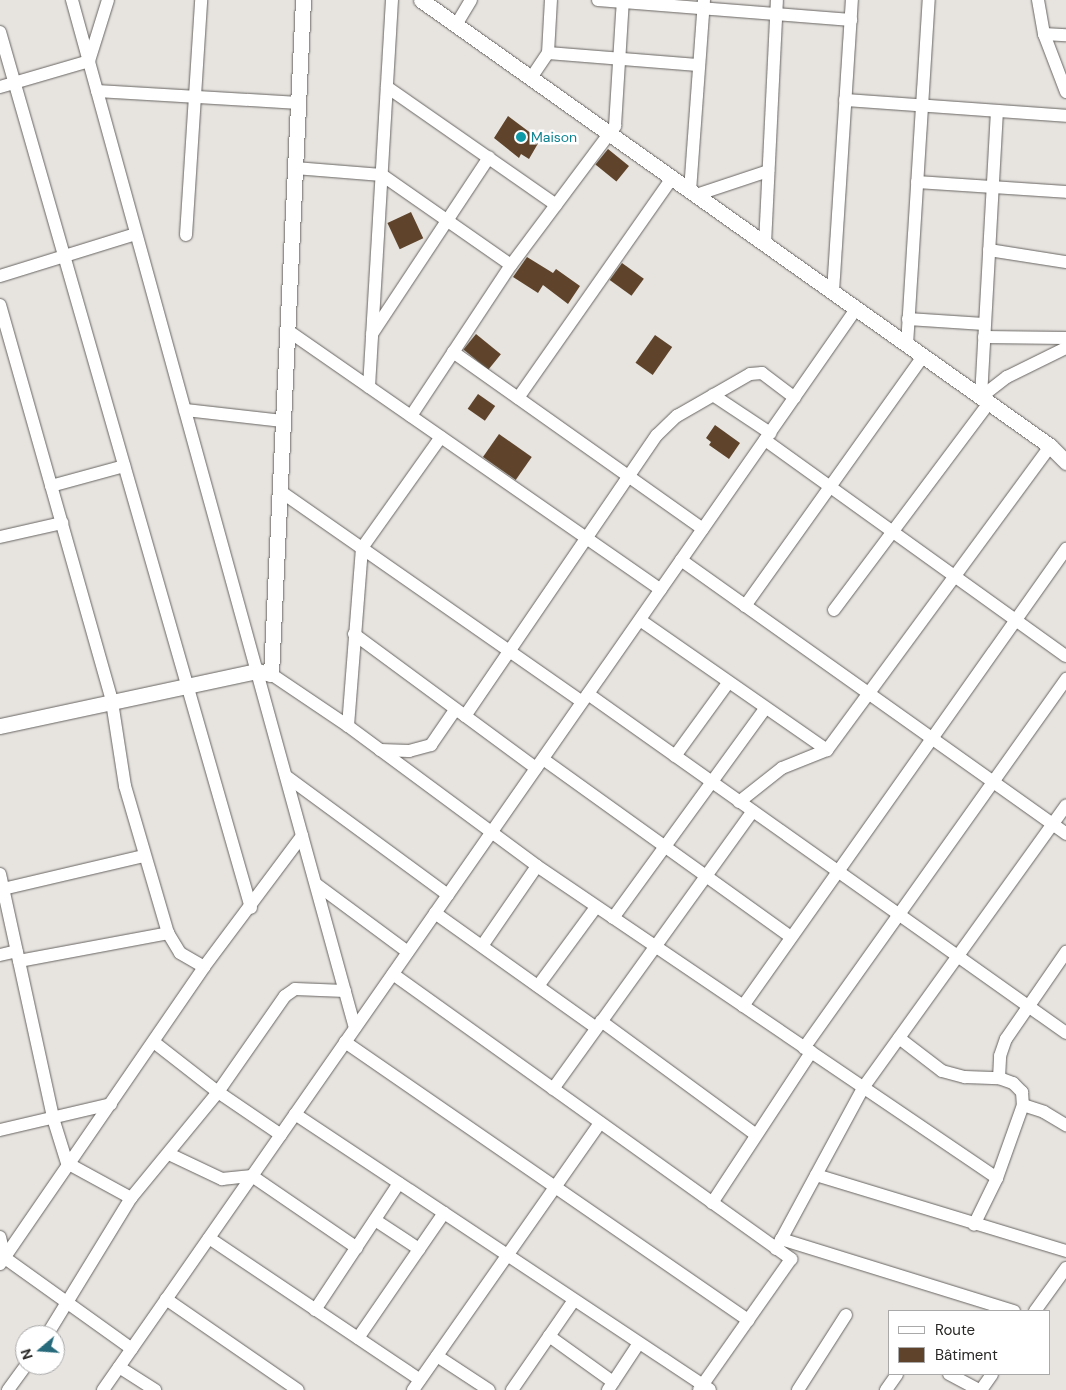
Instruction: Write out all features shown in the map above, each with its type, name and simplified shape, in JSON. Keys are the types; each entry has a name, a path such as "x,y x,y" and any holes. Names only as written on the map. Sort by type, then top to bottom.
{"street":[{"path":"72,0 185,410 264,673 286,776 355,1028"},
{"path":"89,61 108,0"},
{"path":"186,235 201,0"},
{"path":"264,673 280,491 303,0"},
{"path":"369,387 392,0"},
{"path":"421,0 1050,446 1066,462"},
{"path":"456,25 471,0"},
{"path":"530,78 548,53 551,0"},
{"path":"598,0 703,4 776,14 850,20"},
{"path":"765,244 777,0"},
{"path":"833,292 852,0"},
{"path":"907,345 930,0"},
{"path":"1038,0 1044,34 1066,92"},
{"path":"411,416 511,265 614,126 623,1"},
{"path":"693,193 698,65 703,4"},
{"path":"0,32 251,908"},
{"path":"1044,34 1066,36"},
{"path":"548,53 698,65"},
{"path":"0,87 89,61"},
{"path":"387,87 556,205"},
{"path":"97,91 299,103"},
{"path":"845,100 1066,116"},
{"path":"985,400 984,324 997,111"},
{"path":"372,334 489,157"},
{"path":"295,168 382,175 511,265"},
{"path":"693,193 768,171"},
{"path":"518,398 672,178"},
{"path":"917,182 1066,192"},
{"path":"0,276 136,234"},
{"path":"989,250 1066,262"},
{"path":"0,305 112,702 125,786 144,856 168,933 180,953 204,967"},
{"path":"103,1390 856,309"},
{"path":"908,319 984,324"},
{"path":"288,330 660,590"},
{"path":"984,337 1066,338"},
{"path":"834,610 894,533 985,400 1007,377 1066,348"},
{"path":"454,352 703,529"},
{"path":"745,606 923,356"},
{"path":"380,750 409,751 431,745 460,713 509,651 657,435 677,416 750,374 762,373 794,398"},
{"path":"713,395 830,487 1066,656"},
{"path":"185,410 283,421"},
{"path":"348,726 362,548 441,437"},
{"path":"739,802 782,768 826,750 956,577 1050,446"},
{"path":"51,486 124,466"},
{"path":"280,491 509,651 675,756 1066,1034"},
{"path":"0,537 62,523"},
{"path":"743,1006 1066,549"},
{"path":"681,560 1066,834"},
{"path":"640,620 826,750"},
{"path":"354,634 460,713 665,847 791,937"},
{"path":"0,726 187,686 264,673 348,726 537,866 997,1178"},
{"path":"712,1203 808,1050 899,915 1066,678"},
{"path":"675,756 728,683"},
{"path":"614,918 765,709"},
{"path":"286,776 448,895"},
{"path":"779,1244 863,1088 1066,805"},
{"path":"553,1089 752,811"},
{"path":"2,1261 67,1163 155,1043 204,967 251,908 302,836"},
{"path":"3,889 144,856"},
{"path":"482,946 537,866"},
{"path":"0,874 53,1118 67,1163 131,1198"},
{"path":"316,884 408,952"},
{"path":"538,986 596,906"},
{"path":"436,913 538,986 599,1025 756,1135"},
{"path":"0,955 18,956 168,933"},
{"path":"999,1078 1000,1056 1006,1039 1030,1008 1066,952"},
{"path":"393,974 712,1203 779,1244 1010,1310"},
{"path":"54,1325 69,1304 131,1198 218,1092 290,992 300,988 345,991"},
{"path":"899,1038 942,1070 965,1076 999,1078 1017,1087 1023,1105 997,1178 974,1225"},
{"path":"345,1042 748,1320"},
{"path":"155,1043 218,1092 281,1135"},
{"path":"0,1130 111,1104"},
{"path":"1023,1105 1044,1112 1066,1125"},
{"path":"295,1114 704,1388 748,1320 791,1259 779,1244"},
{"path":"209,1238 358,1338 417,1385 554,1186 600,1123"},
{"path":"169,1154 222,1179 252,1176 356,1248"},
{"path":"816,1174 974,1225 1066,1251"},
{"path":"315,1310 400,1183"},
{"path":"358,1338 444,1213"},
{"path":"375,1220 419,1249"},
{"path":"0,1237 2,1261"},
{"path":"2,1261 69,1304 132,1348"},
{"path":"1036,1310 1066,1268"},
{"path":"166,1299 298,1390"},
{"path":"512,1390 574,1300"},
{"path":"798,1390 846,1314"},
{"path":"549,1336 611,1386 639,1343"},
{"path":"437,1356 489,1390"},
{"path":"119,1367 155,1390"},
{"path":"8,1390 19,1375"},
{"path":"886,1390 896,1375"},
{"path":"951,1375 980,1390 991,1375"}],"building":[{"name":"Maison","path":"508,116 540,140 529,159 521,154 519,158 494,138"},
{"path":"608,149 629,166 616,182 595,165"},
{"path":"411,212 423,238 400,249 387,223"},
{"path":"527,257 553,273 556,269 580,286 568,304 543,285 538,293 513,277"},
{"path":"622,263 644,279 631,296 610,280"},
{"path":"476,334 501,354 488,370 463,350"},
{"path":"655,335 672,347 653,375 635,363"},
{"path":"478,394 495,406 485,421 468,409"},
{"path":"715,425 740,443 729,459 709,445 711,442 706,438"},
{"path":"499,434 532,457 516,480 483,457"}],"place":[{"name":"Maison","path":"521,137"}]}
